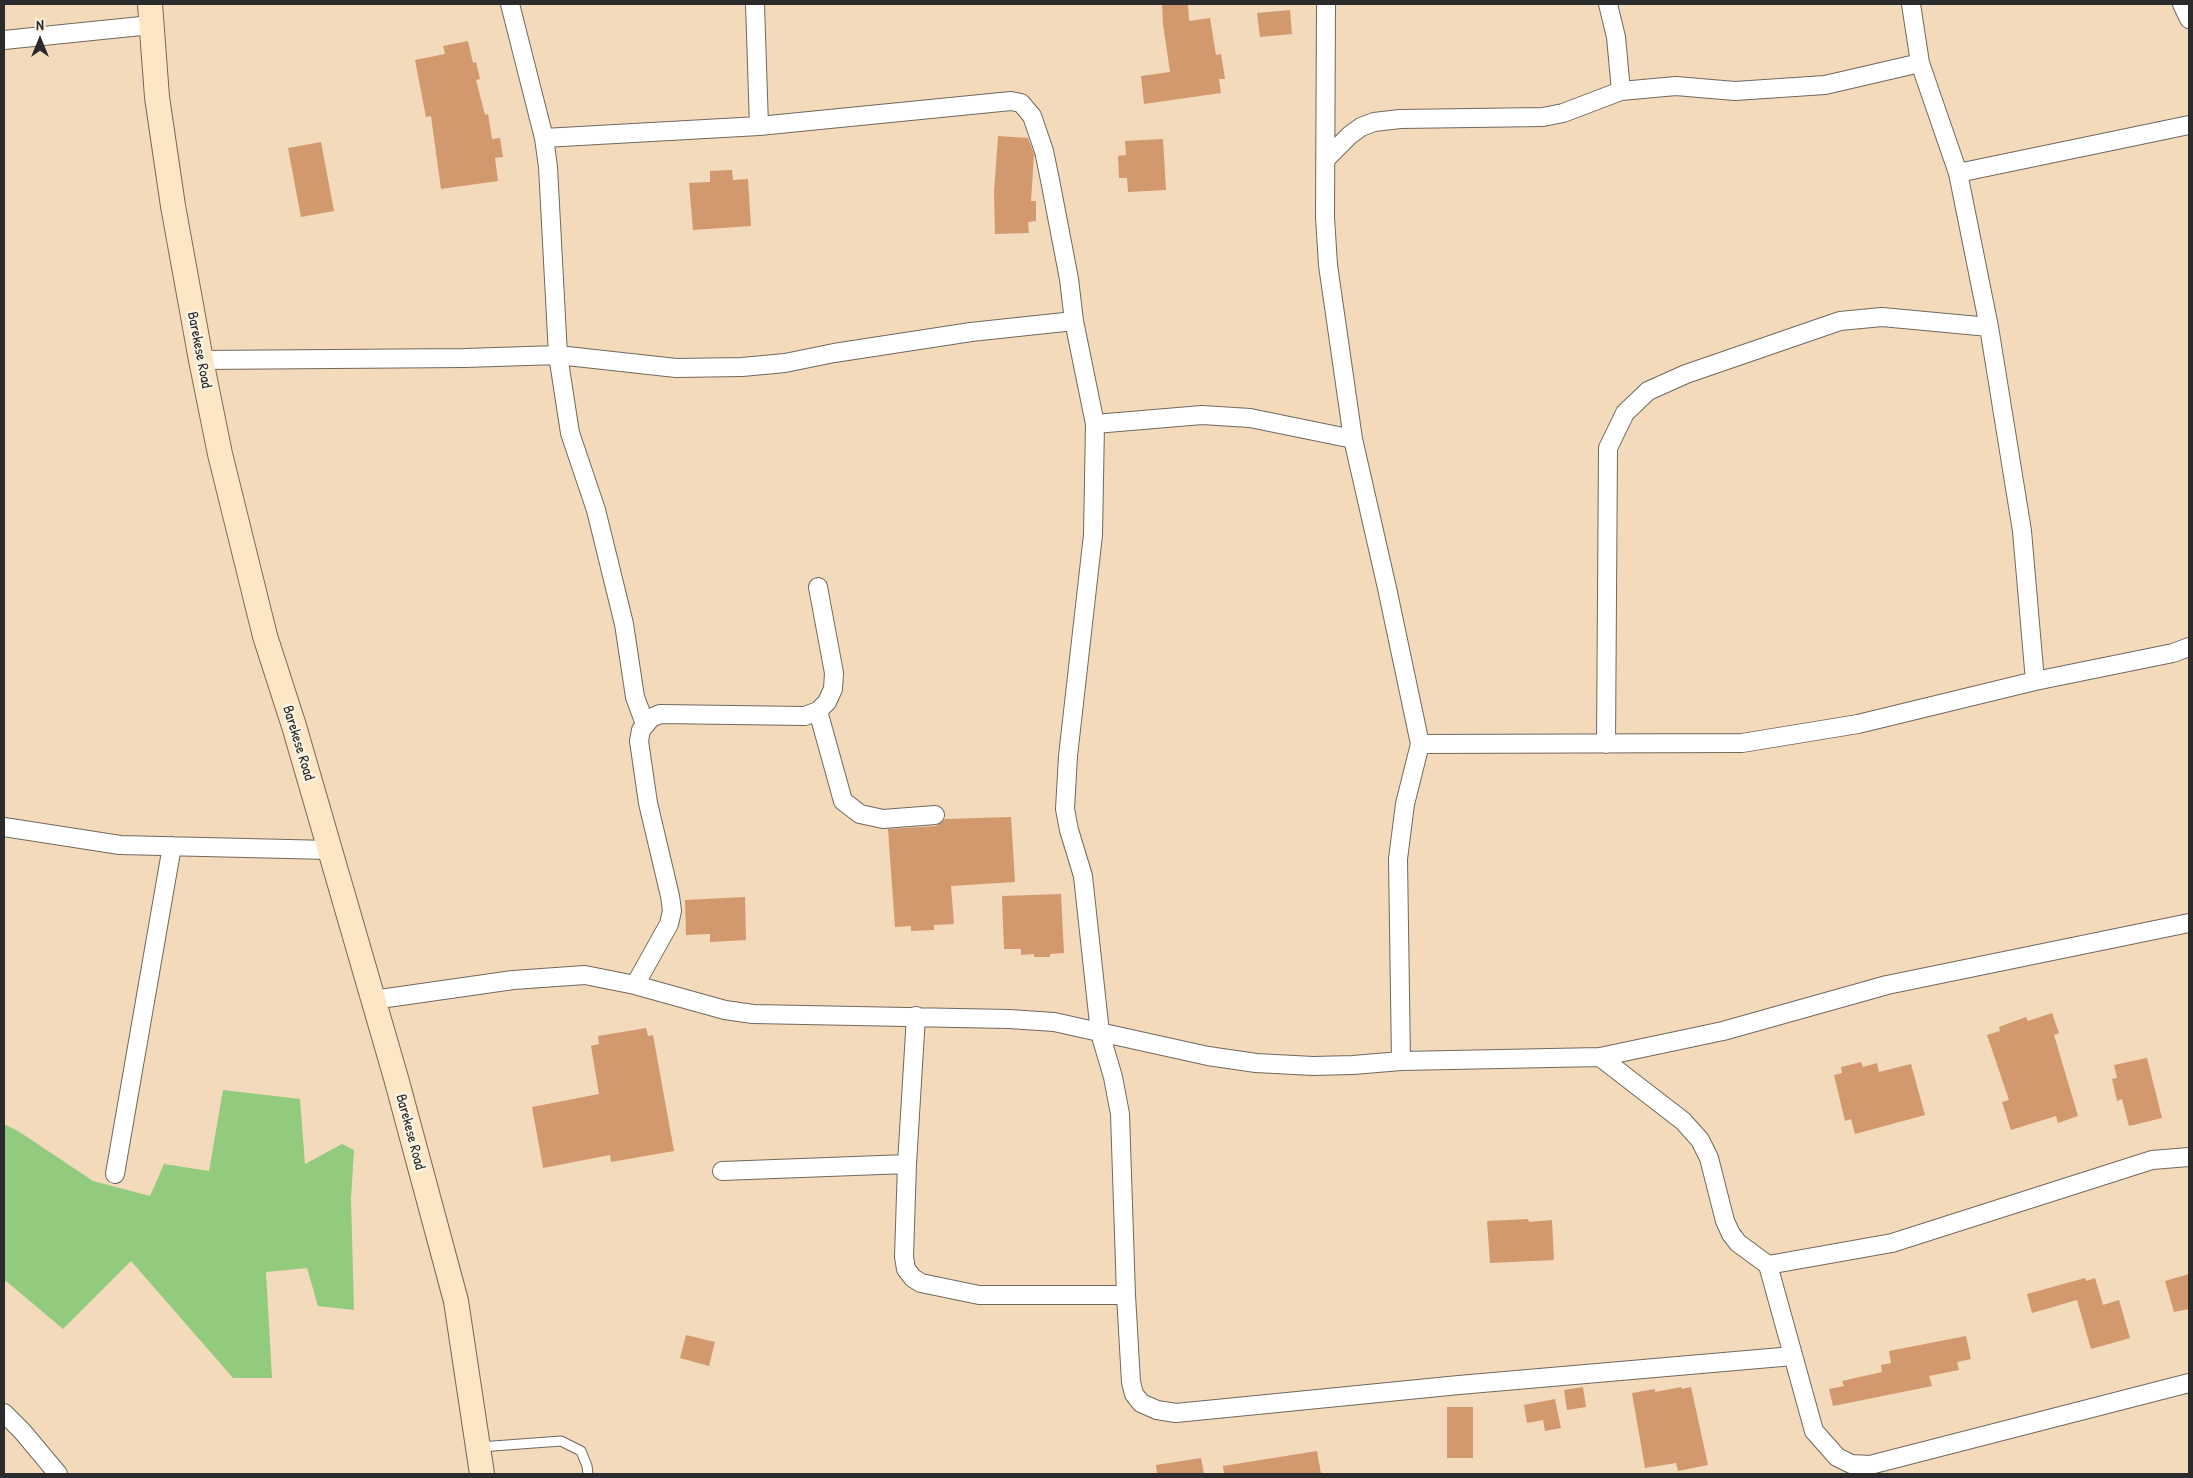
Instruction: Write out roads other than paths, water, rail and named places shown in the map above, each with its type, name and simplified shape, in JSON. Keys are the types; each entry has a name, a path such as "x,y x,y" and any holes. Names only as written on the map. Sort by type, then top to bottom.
{"main road":[{"name":"Barekese Road","path":"151,14 157,97 173,206 222,463 265,636 294,726 330,850 456,1301 480,1447 482,1474"}],"street":[{"path":"510,4 544,138 549,176 558,355 570,433 596,510 624,624 635,697 645,724"},
{"path":"755,4 759,126"},
{"path":"1326,4 1327,158 1325,217 1328,265 1353,438 1388,588 1420,744 1405,804 1398,858 1401,1061"},
{"path":"1608,4 1616,38 1621,91"},
{"path":"1911,4 1920,63 1958,173 1989,327 2022,531 2035,681"},
{"path":"2182,4 2189,19"},
{"path":"4,40 151,14"},
{"path":"1327,158 1350,135 1361,127 1374,122 1400,119 1514,119 1543,117 1563,113 1621,91 1676,86 1735,91 1825,85 1920,63"},
{"path":"544,138 759,126 1011,101 1021,103 1032,116 1044,151 1068,270 1074,321 1094,424 1093,535 1076,679 1065,809 1069,830 1083,876 1100,1034 1114,1077 1120,1114 1131,1382 1134,1394 1141,1402 1157,1410 1176,1413 1459,1385 1793,1356"},
{"path":"1958,173 2189,125"},
{"path":"1606,744 1608,448 1625,413 1648,391 1678,377 1840,321 1882,318 1989,327"},
{"path":"201,360 465,358 558,355 676,368 742,367 785,363 834,353 971,332 1074,321"},
{"path":"1094,424 1202,415 1221,416 1250,418 1353,438"},
{"path":"635,985 669,924 672,911 648,803 640,741 641,730 645,724 660,714 805,716 818,711 827,702 833,689 834,672 818,587"},
{"path":"1420,744 1742,743 1858,724 2035,681 2173,653 2189,647"},
{"path":"818,711 843,801 860,814 883,819 935,815"},
{"path":"4,827 120,845 330,850"},
{"path":"115,1174 172,846"},
{"path":"373,1000 548,976 585,975 635,985 725,1010 753,1014 916,1016 1054,1022 1100,1034 1208,1056 1256,1063 1313,1066 1401,1061 1600,1057 1722,1031 1887,985 2189,922"},
{"path":"916,1016 907,1164 904,1257 906,1269 913,1278 921,1283 979,1295 1126,1294"},
{"path":"1600,1057 1683,1121 1700,1140 1709,1158 1731,1234 1738,1243 1768,1265 1814,1431 1837,1457 1851,1464 1870,1465 2189,1383"},
{"path":"1768,1265 1892,1243 2152,1160 2189,1157"},
{"path":"722,1171 907,1164"},
{"path":"4,1413 22,1431 58,1474"}],"lane":[{"path":"480,1447 561,1441 581,1450 588,1474"}]}
